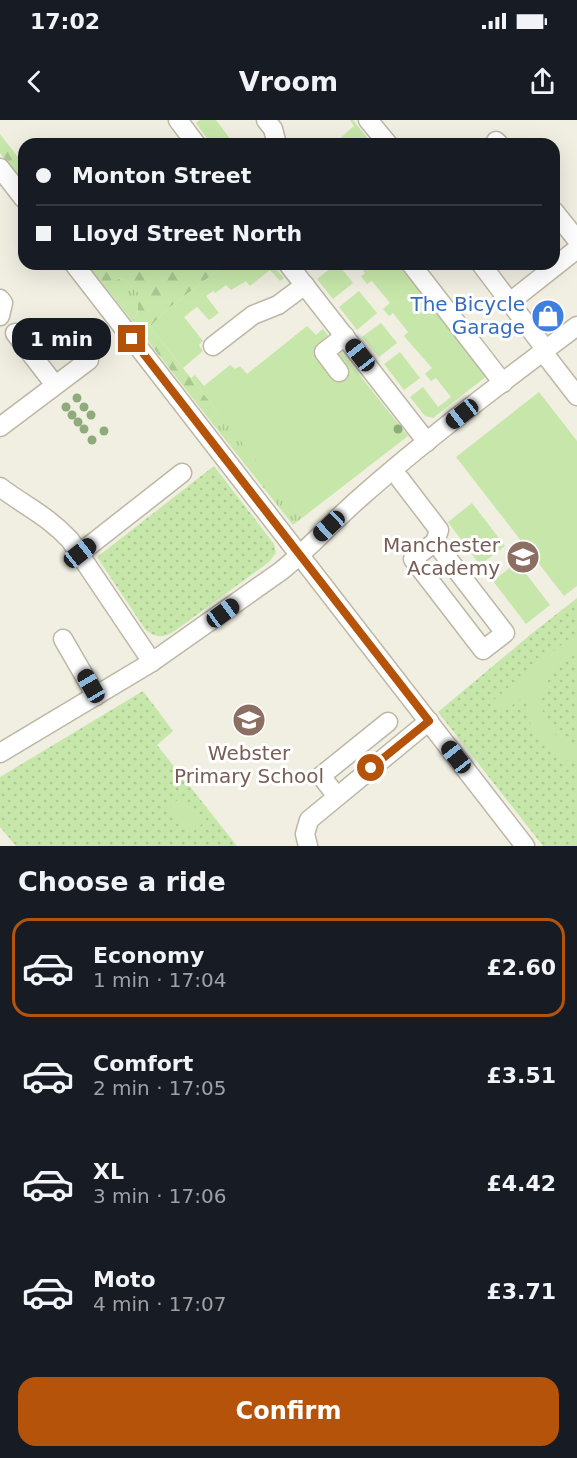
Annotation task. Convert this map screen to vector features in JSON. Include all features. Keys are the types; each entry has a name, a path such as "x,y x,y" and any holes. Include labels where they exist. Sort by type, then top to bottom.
{"street":[{"path":"178,120 192,138"},
{"path":"368,120 383,138"},
{"path":"0,168 18,191"},
{"path":"560,219 577,240"},
{"path":"560,260 577,249"},
{"path":"79,270 525,846"},
{"path":"293,270 427,442"},
{"path":"416,270 503,383"},
{"path":"486,270 577,396"},
{"path":"510,302 546,270"},
{"path":"213,346 231,323 285,301 305,285"},
{"path":"0,299 3,303 0,316"},
{"path":"0,753 152,662 259,587 300,555 360,497 427,442 577,326"},
{"path":"15,333 55,385"},
{"path":"339,372 324,352 345,336"},
{"path":"0,427 89,360"},
{"path":"80,553 182,473"},
{"path":"400,479 439,530 435,542 412,559 483,650 505,633 435,542"},
{"path":"0,487 57,526 80,553 152,662"},
{"path":"63,639 96,696"},
{"path":"308,846 305,834 309,820 429,721"},
{"path":"332,790 321,776 388,722"}],"green space":[{"path":"200,120 216,120 230,138 207,138 196,123"},
{"path":"350,120 353,120 367,138 341,138 354,126"},
{"path":"0,134 18,157 18,176 0,153"},
{"path":"90,270 218,270 165,311 150,327 218,412 209,419 133,322 138,310 138,292 122,278 102,283"},
{"path":"218,270 270,270 250,286 246,281 231,290 226,285 206,296 219,313 209,320 197,307 184,317 203,341 199,345 203,351 183,368 150,327 165,311"},
{"path":"270,270 277,270 284,278 280,281"},
{"path":"328,270 343,270 353,283 333,299 317,279"},
{"path":"363,270 412,270 492,372 433,418 425,416 410,397 423,387 438,407 451,397 436,378 431,381 425,374 432,368 404,336 408,332 393,313 389,316 383,309 390,303 372,281 367,284 361,276 365,273"},
{"path":"122,278 138,292 138,310 133,322 102,283"},
{"path":"359,291 377,313 357,330 339,307"},
{"path":"381,323 397,343 379,357 362,337"},
{"path":"307,326 316,335 323,329 408,436 302,518 191,378 195,375 204,386 230,365 235,369 240,366 247,374"},
{"path":"400,352 420,378 404,390 384,364"},
{"path":"539,392 577,441 577,586 564,596 456,457"},
{"path":"219,411 302,518 293,525 209,419"},
{"path":"214,466 274,544 276,553 269,562 176,630 168,635 156,636 145,629 97,557"},
{"path":"472,503 505,546 480,565 448,522"},
{"path":"517,562 550,605 526,624 493,581"},
{"path":"577,598 577,846 543,846 438,712"},
{"path":"577,632 577,653 552,675 544,689 542,700 546,720 551,729 558,737 577,747 577,763 555,754 539,738 529,717 527,694 501,714 491,702"},
{"path":"143,691 173,731 157,745 237,846 16,846 0,827 0,777"},
{"path":"181,797 202,824 189,835 168,808"}],"place":[{"name":"The Bicycle Garage","path":"548,316"},
{"name":"Manchester Academy","path":"523,557"},
{"name":"Webster Primary School","path":"249,720"}],"route":[{"path":"132,339 429,721 371,768"}]}
